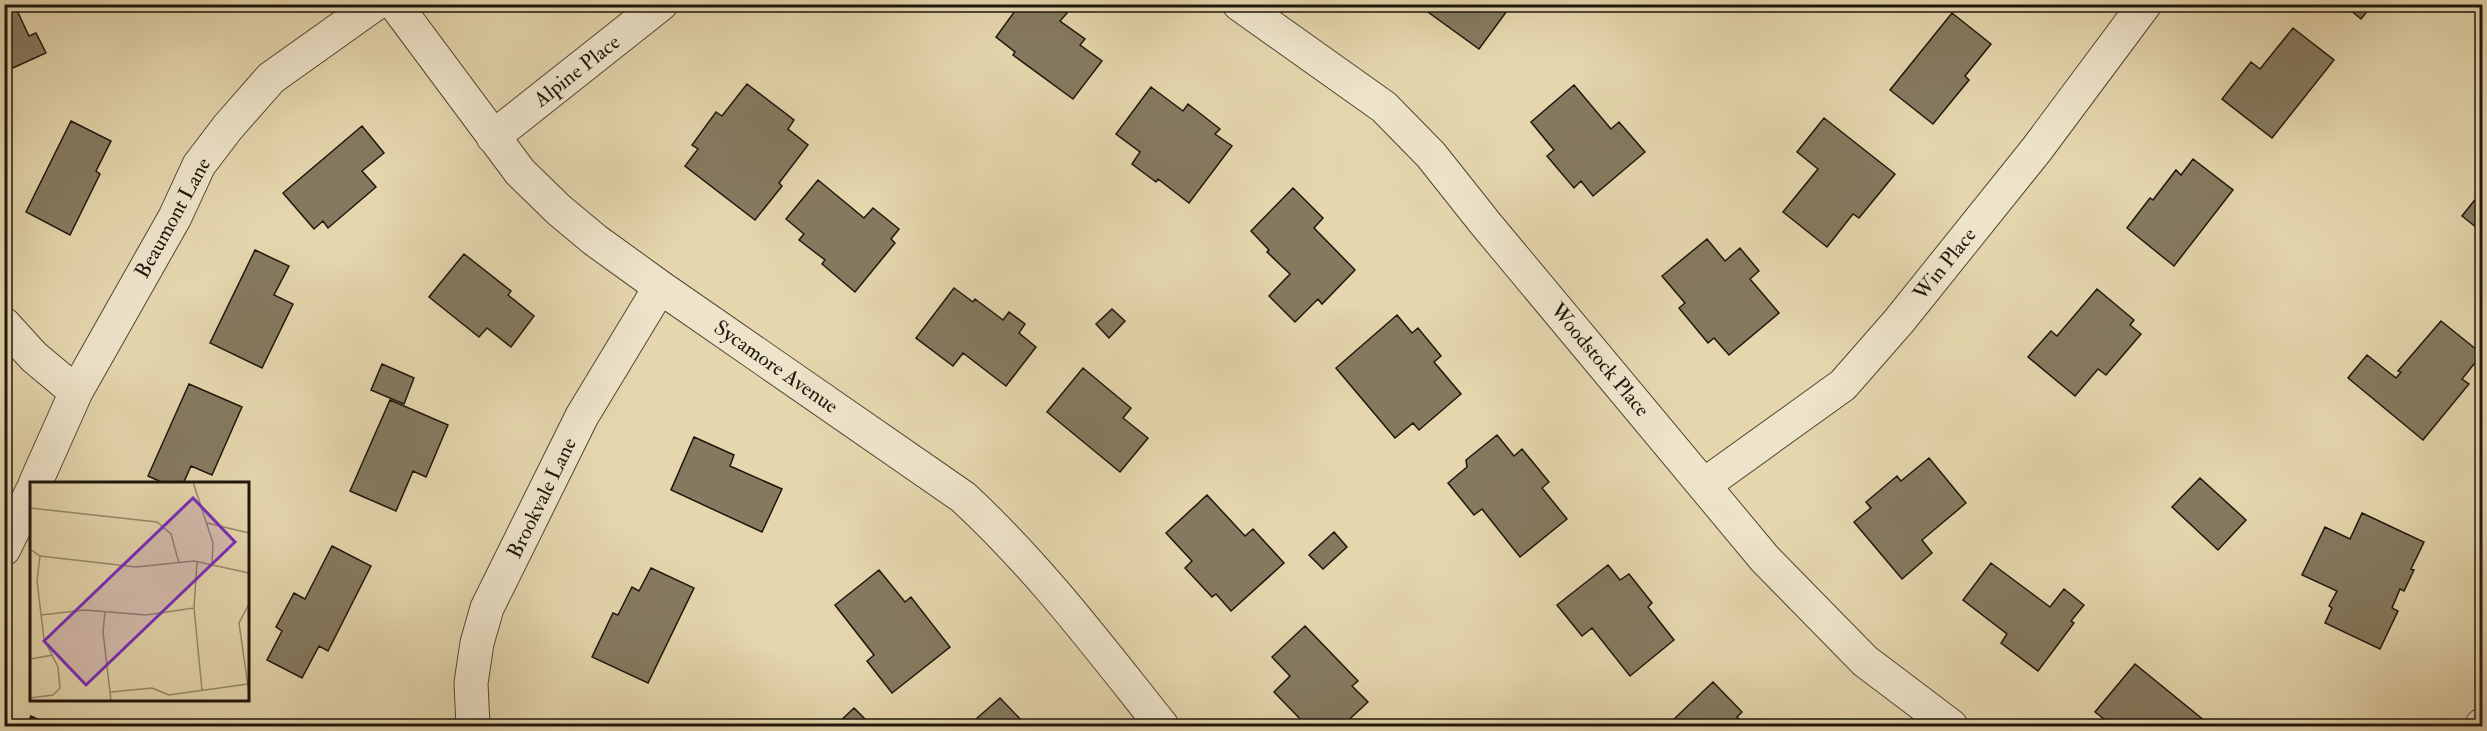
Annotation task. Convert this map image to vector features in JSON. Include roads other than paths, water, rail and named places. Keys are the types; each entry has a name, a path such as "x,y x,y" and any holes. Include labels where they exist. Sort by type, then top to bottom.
{"street":[{"name":"Beaumont Lane","path":"35,482 76,392 175,217 199,165 228,127 271,78 375,4"},
{"name":"Sycamore Avenue","path":"395,4 492,137 520,172 559,210 595,240 660,287 963,497 1003,534 1056,594 1162,726"},
{"name":"Alpine Place","path":"492,137 661,4"},
{"name":"Woodstock Place","path":"1239,4 1384,107 1431,155 1765,559 1865,661 1952,726"},
{"name":"Win Place","path":"1704,485 1843,385 1899,321 2023,168 2145,4"},
{"name":"Brookvale Lane","path":"473,726 471,683 477,643 487,608 582,416 660,287"},
{"path":"4,324 34,357 76,392"},
{"path":"4,549 30,495"}]}
